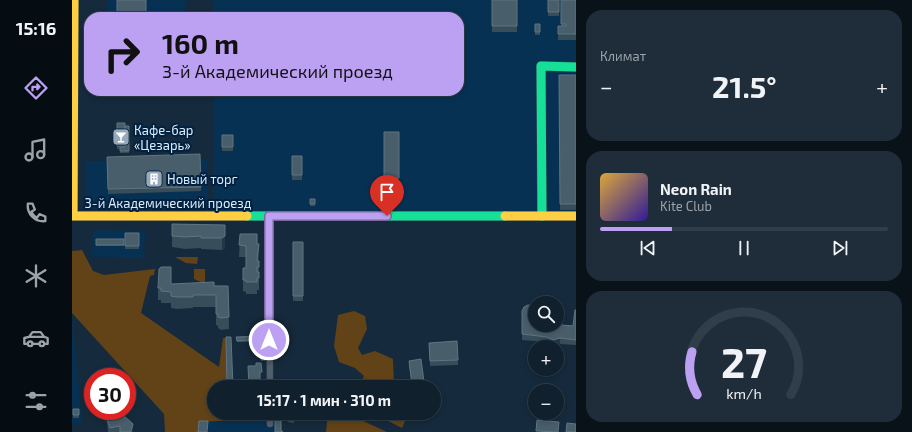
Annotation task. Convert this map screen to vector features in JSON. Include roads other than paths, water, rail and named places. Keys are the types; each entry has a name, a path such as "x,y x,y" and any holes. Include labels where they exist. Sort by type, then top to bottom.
{"street":[{"path":"72,216 74,0"},
{"path":"542,216 541,66 576,66"},
{"name":"3-й Академический проезд","path":"72,216 576,217"},
{"path":"269,216 270,380"}],"place":[{"name":"Кафе-бар «Цезарь»","path":"121,137"},
{"name":"Новый торг","path":"154,179"}]}
